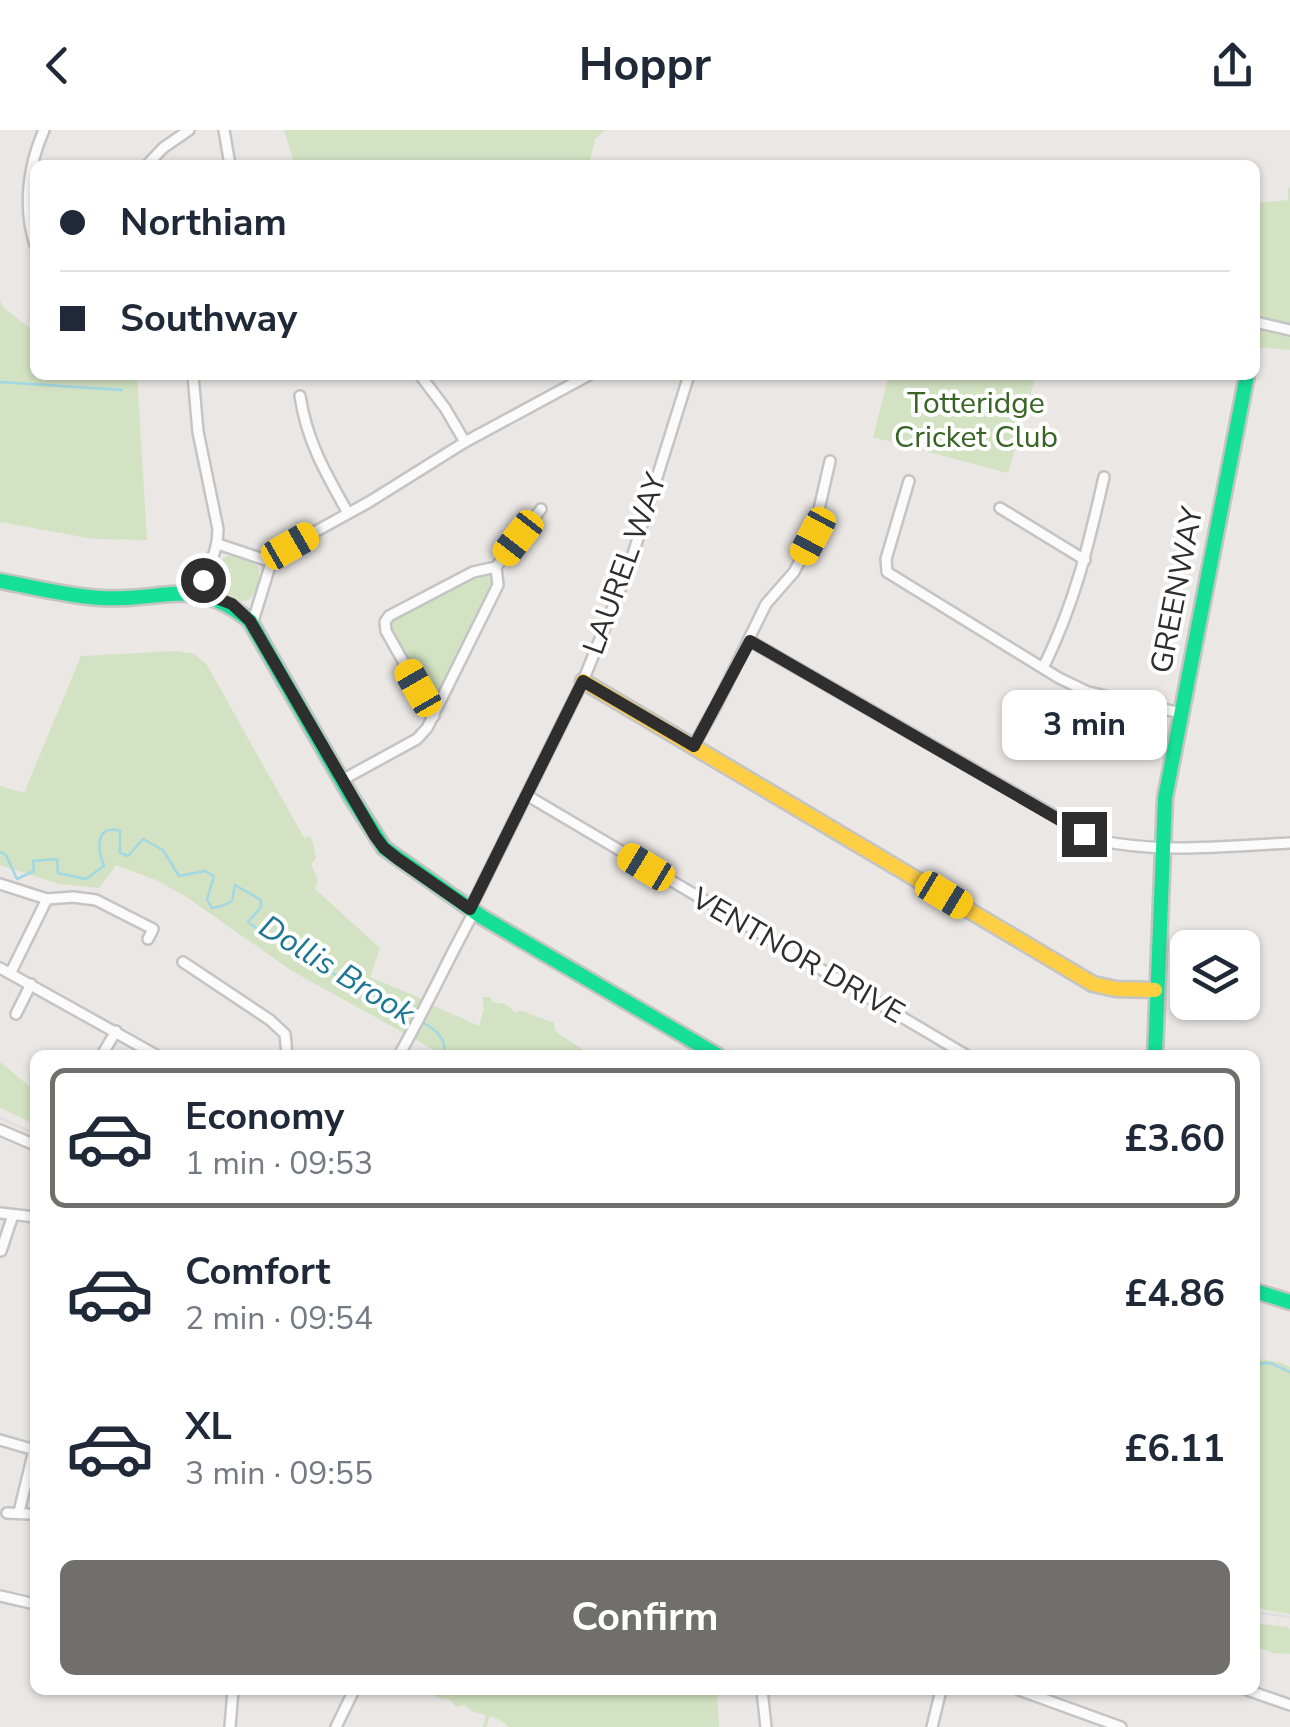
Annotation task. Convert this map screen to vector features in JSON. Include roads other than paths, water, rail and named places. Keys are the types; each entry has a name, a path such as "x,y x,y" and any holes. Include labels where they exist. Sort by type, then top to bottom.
{"street":[{"path":"36,160 44,130"},
{"path":"152,160 189,130"},
{"path":"224,130 229,160"},
{"path":"30,181 30,224"},
{"path":"1260,323 1290,330"},
{"path":"193,380 198,432 218,529 215,557 200,592"},
{"path":"423,380 465,442"},
{"path":"250,621 272,562 290,546 465,442 580,380"},
{"name":"LAUREL WAY","path":"402,1050 476,912 583,681 628,570 687,380"},
{"name":"GREENWAY","path":"1154,1050 1165,798 1246,380"},
{"path":"300,396 305,426 318,460 348,513"},
{"path":"694,746 766,604 794,572 813,536 830,461"},
{"path":"1042,668 1071,607 1104,477"},
{"path":"909,481 886,559 887,572 1088,692 1181,713"},
{"path":"1000,508 1085,560"},
{"path":"434,716 386,631 385,622 389,616 473,572 496,567 541,510"},
{"path":"218,544 272,562"},
{"path":"342,780 418,740 434,716 498,585 496,567"},
{"path":"0,581 116,599 200,592 232,604 250,621 384,848 476,912 709,1050"},
{"path":"750,641 1097,840 1131,848 1290,843"},
{"path":"583,681 1093,984 1156,990"},
{"name":"VENTNOR DRIVE","path":"528,796 958,1050"},
{"path":"0,884 47,899 96,900 153,928 148,938"},
{"path":"47,899 5,970 148,1050"},
{"path":"183,962 270,1020 285,1034 287,1050"},
{"path":"16,1014 31,984"},
{"path":"105,1050 116,1031"},
{"path":"0,1130 30,1143"},
{"path":"0,1213 30,1215"},
{"path":"1,1250 12,1215"},
{"path":"1260,1293 1290,1302"},
{"path":"0,1440 30,1449"},
{"path":"7,1513 23,1513 30,1476"},
{"path":"0,1596 30,1603"},
{"path":"1260,1694 1290,1705"},
{"path":"230,1727 232,1695"},
{"path":"336,1727 352,1695"},
{"path":"763,1695 766,1727"},
{"path":"932,1727 940,1695"},
{"path":"1034,1695 1122,1727"}],"waterway":[{"path":"0,382 122,390"},
{"name":"Dollis Brook","path":"0,852 6,855 17,879 34,871 33,861 57,859 58,873 86,879 104,866 100,840 106,831 120,831 120,853 128,856 143,839 163,850 179,876 205,871 214,876 207,899 212,908 232,901 235,885 261,900 261,907 248,922 272,940 415,1018"},
{"name":"Dollis Brook","path":"422,1022 439,1035 445,1050"},
{"name":"Dollis Brook","path":"1260,1364 1270,1363 1290,1372"}],"railway":[{"path":"0,1118 30,1132"},
{"path":"1260,1613 1290,1617"}],"park label":[{"name":"Totteridge Cricket Club","path":"976,420"}]}
